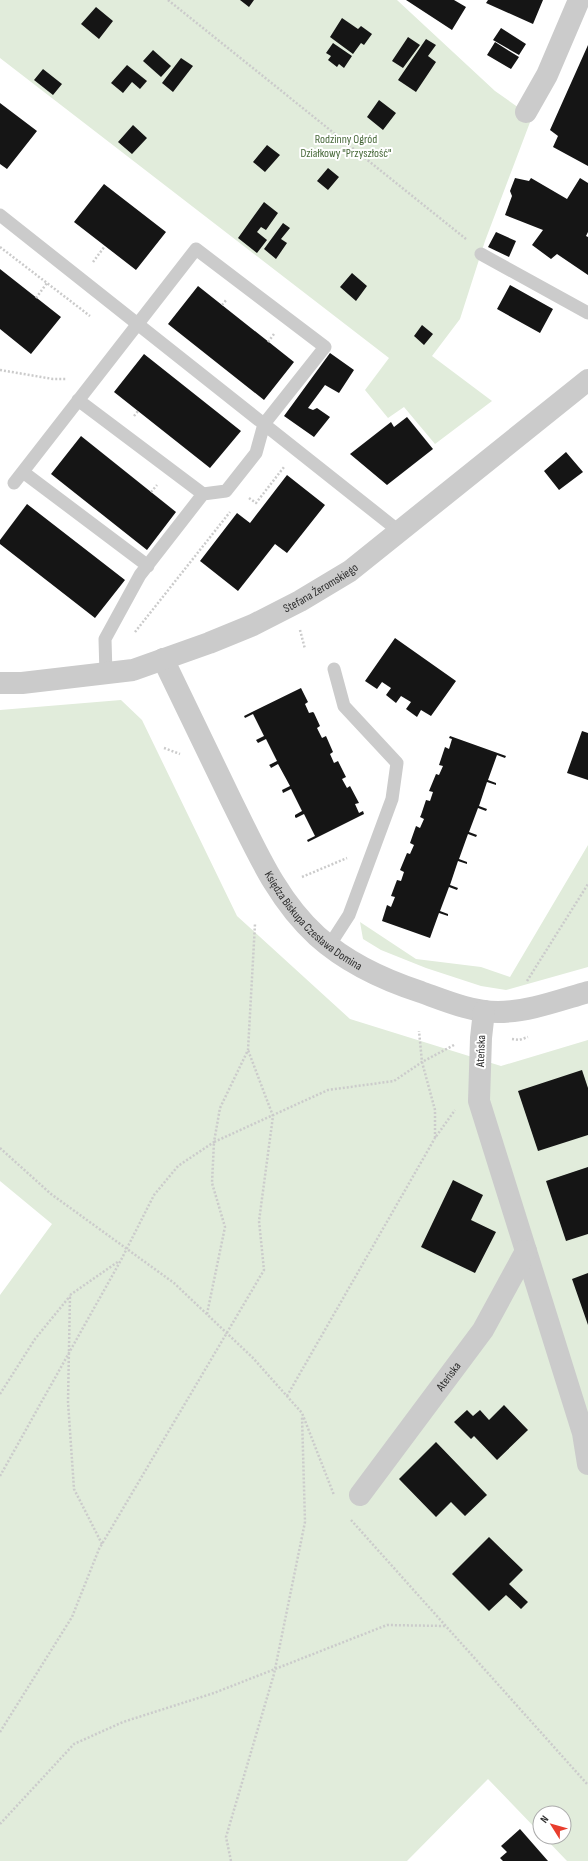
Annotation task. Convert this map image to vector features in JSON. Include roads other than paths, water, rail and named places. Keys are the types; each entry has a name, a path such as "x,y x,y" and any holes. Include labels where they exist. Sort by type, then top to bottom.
{"street":[{"path":"526,112 547,75 579,0"},
{"name":"Stefana Żeromskiego","path":"0,683 22,683 106,664 133,670 209,643 252,625 300,601 350,571 588,380"},
{"name":"Księdza Biskupa Czesława Domina","path":"163,659 271,879 301,920 329,946 352,962 394,982 455,1004 484,1010 498,1012 513,1011 588,992"},
{"name":"Ateńska","path":"484,1010 481,1038 479,1101 583,1433 588,1464"},
{"name":"Ateńska","path":"360,1495 484,1330 526,1251"}],"lane":[{"path":"0,215 400,532"},
{"path":"14,483 78,400 96,378 137,324 196,249 325,347 264,424 256,453 226,491 203,494 78,400"},
{"path":"481,254 588,313"},
{"path":"23,472 148,566"},
{"path":"106,664 106,640 140,575 203,494"},
{"path":"329,946 349,915 392,799 397,763 344,706 334,669"}],"park label":[{"name":"Rodzinny Ogród Działkowy \"Przyszłość\"","path":"346,146"}]}
